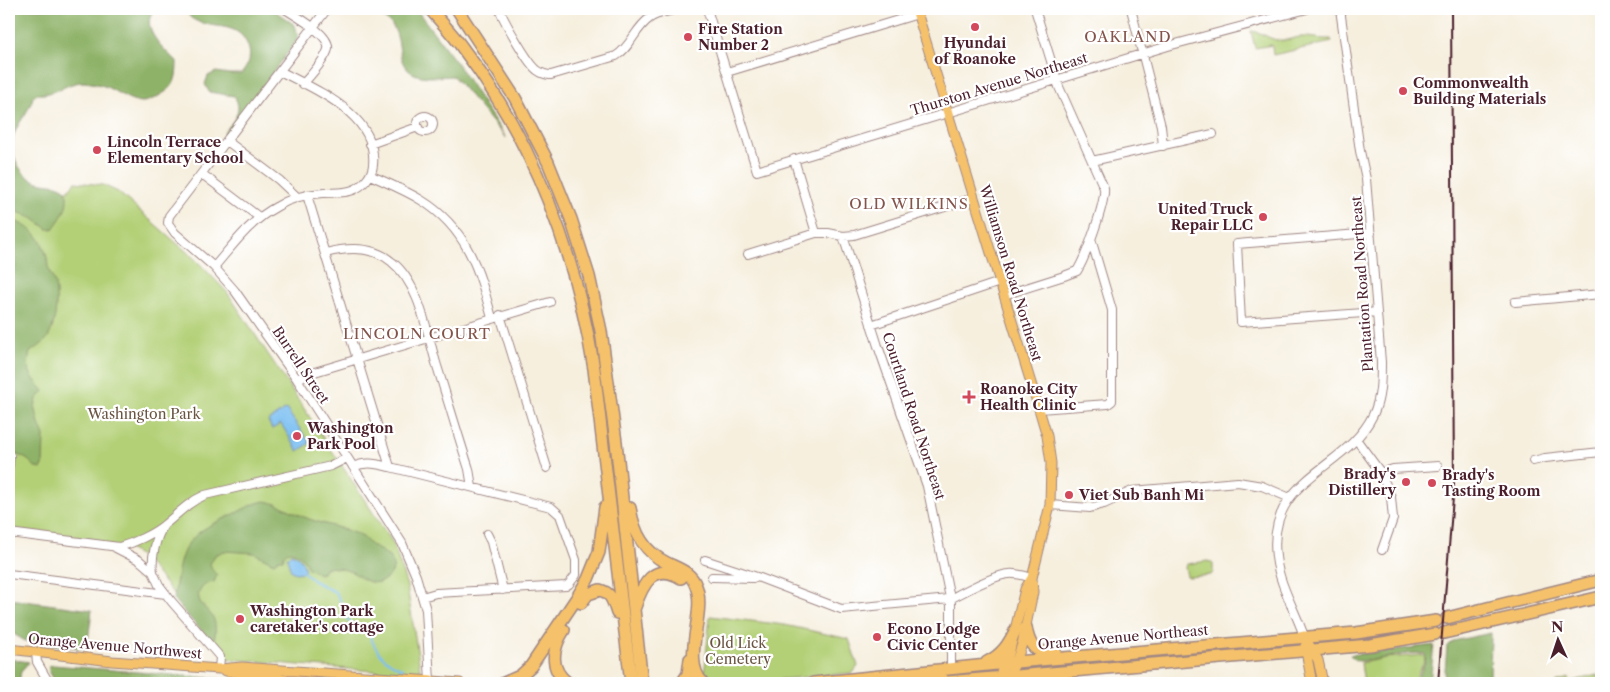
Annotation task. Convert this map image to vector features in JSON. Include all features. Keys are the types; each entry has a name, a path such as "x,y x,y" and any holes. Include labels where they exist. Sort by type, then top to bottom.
{"highway":[{"path":"430,9 464,49 492,91 517,134 536,172 560,230 575,278 588,333 598,399 630,679"},
{"path":"456,9 498,70 526,118 552,170 589,276 601,331 618,456 642,679"},
{"path":"618,456 633,525 637,535 652,554 689,575 696,586 698,599 694,663 696,674 703,683"},
{"path":"504,683 520,676 531,666 582,590 598,552 608,486"},
{"path":"634,611 644,584 651,576 668,572 689,585 693,603 689,669 682,683"},
{"name":"Orange Avenue Northeast","path":"935,683 1006,673 1099,655 1356,633 1442,619 1601,580"},
{"path":"568,683 558,672 555,665 554,652 559,637 588,594 600,590 609,594 624,629"},
{"name":"Orange Avenue Northeast","path":"813,683 978,665 1006,673 1048,672 1370,645 1439,634 1601,597"},
{"path":"978,665 1000,654 1021,628 1029,642 1041,652 1078,650 1099,655"},
{"path":"1023,683 1048,672"},
{"path":"890,683 1006,673"}],"main road":[{"name":"Williamson Road Northeast","path":"917,11 1038,409 1051,463 1050,505 1032,578 1033,592 1006,673"},
{"path":"1304,636 1309,649 1312,683"},
{"name":"Orange Avenue Northwest","path":"9,649 85,659 219,669 319,683"},
{"path":"1309,649 1318,660 1322,683"},
{"name":"Orange Avenue Northwest","path":"219,669 242,667 460,683"}],"street":[{"path":"285,9 327,40 328,49 325,55 303,84"},
{"path":"258,217 202,174 327,9"},
{"path":"499,9 533,67 543,73 552,75 616,56 625,50 650,18 676,9"},
{"path":"708,9 727,72 917,11"},
{"path":"1004,295 1072,274 1079,267 1105,193 1066,104 1035,9"},
{"path":"1131,9 1161,126 1163,146"},
{"name":"Thurston Avenue Northeast","path":"727,72 757,171 1142,54 1307,9"},
{"name":"Plantation Road Northeast","path":"1304,636 1281,577 1276,556 1278,523 1290,498 1303,481 1356,439 1373,414 1380,392 1381,362 1366,179 1360,151 1340,9"},
{"path":"214,267 258,217 276,206 307,194 349,191 362,184 370,175 373,163 370,144 351,113 338,103 280,71"},
{"path":"370,144 418,127"},
{"path":"1092,161 1213,134"},
{"path":"227,141 279,180 297,197"},
{"path":"794,159 816,233"},
{"name":"Burrell Street","path":"202,174 168,220 169,226 174,233 214,267 235,291 297,379 402,543 416,576 422,597 426,619 430,682"},
{"path":"370,175 419,199 442,215 470,250 496,317 547,468"},
{"path":"307,194 390,467"},
{"path":"748,254 816,233 843,236 870,230 974,198"},
{"path":"1371,232 1237,244 1241,322 1377,312"},
{"name":"Courtland Road Northeast","path":"843,236 871,325 927,486 950,599 951,668"},
{"path":"1038,409 1108,404 1112,400 1112,310 1090,238"},
{"path":"326,253 347,249 366,250 383,256 392,262 406,277 412,289 428,337 469,469 472,487"},
{"path":"871,325 1000,282"},
{"path":"1516,302 1601,294"},
{"path":"297,379 428,337 550,302"},
{"path":"1356,439 1381,473 1391,497 1393,519 1382,550"},
{"path":"1533,461 1601,452"},
{"path":"9,466 10,456"},
{"path":"9,533 113,547 124,546 164,525 186,504 205,495 331,466 347,458"},
{"path":"353,466 370,462 551,507 560,516 577,566 576,575 569,584 503,590 436,593 422,597"},
{"path":"1381,473 1393,469 1438,466"},
{"path":"1050,505 1090,508 1104,504 1132,491 1238,482 1262,486 1290,498"},
{"path":"164,525 158,536 153,560 154,572 159,585 220,657 219,669"},
{"path":"487,534 491,542 503,590"},
{"path":"113,547 139,560 154,572"},
{"path":"705,560 760,578 844,610 950,599 964,591 1003,575 1015,574 1032,578"},
{"path":"9,574 166,594"},
{"path":"712,577 760,578"},
{"path":"36,653 37,662 49,683"}],"green space":[{"path":"9,9 154,9 150,16 149,24 151,31 160,45 177,62 176,75 172,86 160,95 143,102 129,98 104,86 85,82 79,82 50,93 37,94 33,97 15,132 13,153 18,166 27,176 37,182 58,185 66,190 66,206 53,229 48,229 34,219 9,208"},
{"path":"184,9 272,9 295,25 298,36 295,43 226,136 223,133 238,111 237,101 234,96 209,92 205,84 208,76 216,72 241,74 250,56 249,49 245,39 239,33 232,29 199,22 191,18"},
{"path":"370,9 416,9 456,62 506,138 453,76 419,76 407,69 402,62 398,38 392,25"},
{"path":"1251,31 1280,40 1304,37 1331,39 1332,42 1273,55 1272,45 1255,48"},
{"name":"Washington Park","path":"75,182 103,185 118,192 195,259 227,292 393,543 407,586 421,675 228,659 143,557 128,549 9,532 9,206 44,221"},
{"path":"9,219 34,232 42,243 56,290 56,307 51,332 40,346 30,352 28,364 36,382 44,391 37,399 35,406 44,436 43,465 41,469 35,467 24,457 9,452"},
{"path":"265,501 309,519 363,537 371,545 389,556 393,563 392,572 382,581 376,583 365,580 352,572 335,568 326,567 323,573 319,574 308,568 302,557 289,551 286,552 283,559 279,559 274,563 254,553 224,551 215,555 210,564 217,575 214,582 204,586 199,594 200,602 214,620 215,632 212,643 174,600 182,557 186,547 202,531 251,505"},
{"path":"1208,561 1213,564 1211,575 1187,576 1185,567 1187,564"},
{"path":"9,599 92,610 87,649 25,641 9,631"},
{"name":"Old Lick Cemetery","path":"710,616 785,625 849,639 858,666 853,673 737,683 715,682 704,677"},
{"path":"1491,633 1490,683 1444,683 1447,647 1453,641"},
{"path":"1434,645 1430,683 1416,683 1425,661 1425,654 1418,653 1367,661 1355,660 1350,655"},
{"path":"1422,655 1425,657 1414,683 1364,683 1361,663 1385,658"},
{"path":"9,659 29,662 21,671 19,683 9,683"},
{"path":"49,666 210,678 246,683 56,683 49,671"},
{"path":"1601,674 1601,681 1556,683 1569,678 1569,682"}],"water":[{"name":"Washington Park Pool","path":"286,409 310,443 298,451 281,424 272,429 268,421"},
{"path":"291,553 301,560 304,572 296,573 291,571 287,558"}],"waterway":[{"path":"302,571 314,581 335,592 347,619 352,624 368,631 377,650 385,659 403,669"}],"railway":[{"path":"1438,683 1454,485 1451,9"}],"place":[{"name":"Hyundai of Roanoke","path":"975,27"},
{"name":"Fire Station Number 2","path":"688,37"},
{"name":"Commonwealth Building Materials","path":"1403,91"},
{"name":"Lincoln Terrace Elementary School","path":"97,150"},
{"name":"United Truck Repair LLC","path":"1263,217"},
{"name":"Roanoke City Health Clinic","path":"969,397"},
{"name":"Washington Park Pool","path":"297,436"},
{"name":"Brady's Distillery","path":"1406,482"},
{"name":"Brady's Tasting Room","path":"1432,483"},
{"name":"Viet Sub Banh Mi","path":"1069,495"},
{"name":"Washington Park caretaker's cottage","path":"240,619"},
{"name":"Econo Lodge Civic Center","path":"877,637"}],"district":[{"name":"OAKLAND","path":"1128,37"},
{"name":"OLD WILKINS","path":"909,204"},
{"name":"LINCOLN COURT","path":"417,334"}]}
